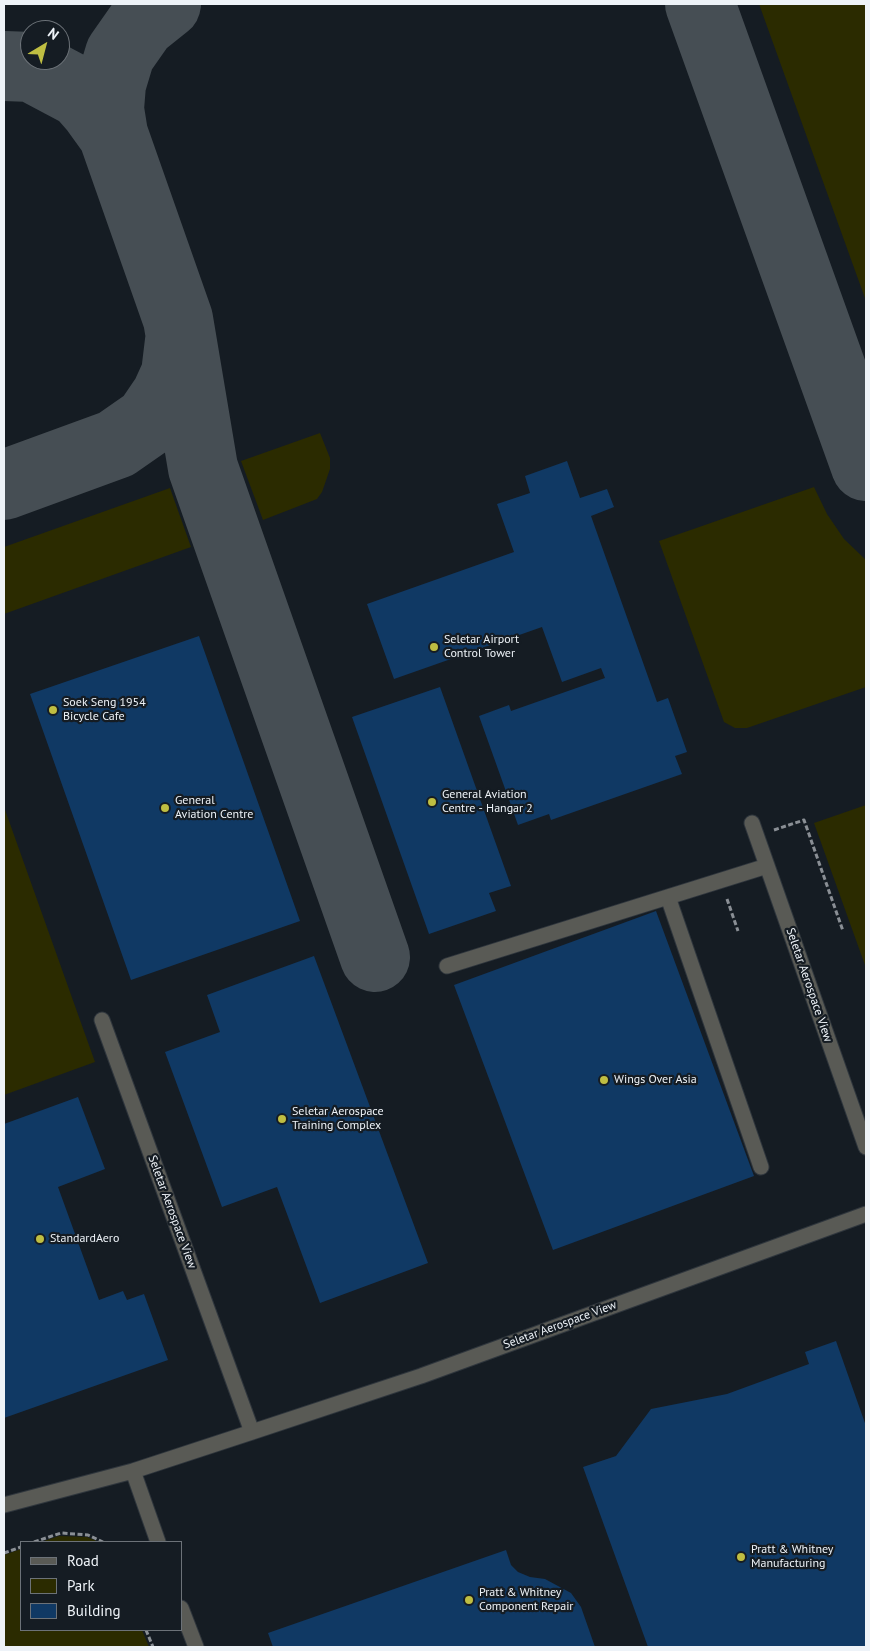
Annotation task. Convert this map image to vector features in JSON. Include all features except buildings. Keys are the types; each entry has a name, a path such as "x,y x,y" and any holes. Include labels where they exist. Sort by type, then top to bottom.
{"street":[{"name":"Seletar Aerospace View","path":"755,830 866,1147"},
{"path":"447,966 768,866"},
{"path":"668,897 761,1167"},
{"name":"Seletar Aerospace View","path":"102,1020 252,1432"},
{"name":"Seletar Aerospace View","path":"4,1505 133,1471 421,1376 866,1214"},
{"path":"133,1471 158,1541"},
{"path":"182,1611 196,1647"}],"path":[{"path":"755,830 804,820 843,930"},
{"path":"720,880 738,931"},
{"path":"37,1541 61,1533 88,1535 101,1541"},
{"path":"4,1552 20,1546"},
{"path":"146,1631 153,1647"}],"green space":[{"path":"759,4 866,4 866,301"},
{"path":"320,433 330,458 330,469 322,492 317,499 263,520 241,461"},
{"path":"814,487 827,514 844,539 866,560 866,687 747,728 735,728 724,722 659,541"},
{"path":"170,488 191,547 4,614 4,547"},
{"path":"866,805 866,968 814,823"},
{"path":"4,807 95,1062 4,1095"},
{"path":"59,1536 87,1537 97,1541 44,1541"},
{"path":"20,1549 20,1631 142,1631 149,1647 4,1647 4,1555"}],"taxiway":[{"path":"166,4 141,24 120,54 111,84 109,109 113,134 178,319 203,468 375,957"},
{"path":"700,4 866,466"},
{"path":"4,66 32,67 81,93 113,134"},
{"path":"4,485 116,444 149,421 166,396 176,374 180,341"}],"place":[{"name":"Seletar Airport Control Tower","path":"434,647"},
{"name":"Soek Seng 1954 Bicycle Cafe","path":"53,710"},
{"name":"General Aviation Centre - Hangar 2","path":"432,802"},
{"name":"General Aviation Centre","path":"165,808"},
{"name":"Wings Over Asia","path":"604,1080"},
{"name":"Seletar Aerospace Training Complex","path":"282,1119"},
{"name":"StandardAero","path":"40,1239"},
{"name":"Pratt & Whitney Manufacturing","path":"741,1557"},
{"name":"Pratt & Whitney Component Repair","path":"469,1600"}]}
